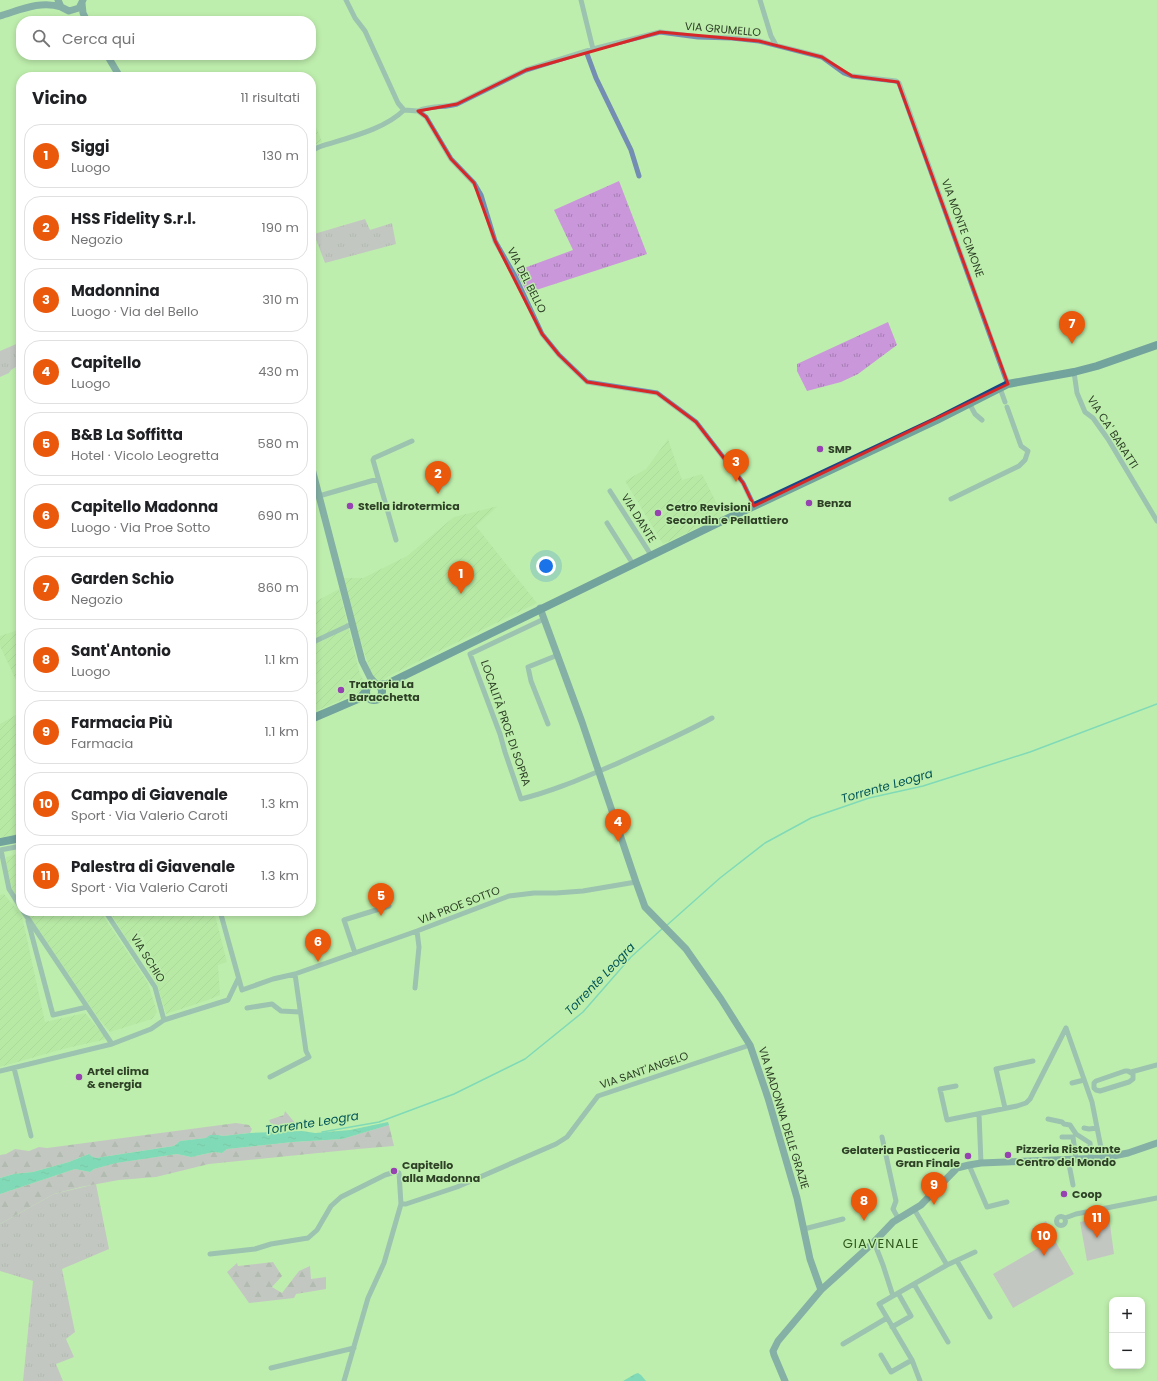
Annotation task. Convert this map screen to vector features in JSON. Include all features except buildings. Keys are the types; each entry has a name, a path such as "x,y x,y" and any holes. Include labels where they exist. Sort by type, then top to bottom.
{"main road":[{"path":"316,716 651,555 937,420 1008,384 1074,372 1097,366 1157,345"},
{"path":"0,847 16,840"}],"street":[{"path":"0,16 47,0"},
{"path":"58,0 62,7"},
{"path":"346,0 376,53 398,103 404,110 418,111"},
{"path":"581,0 593,49"},
{"path":"760,0 771,36 776,45"},
{"path":"73,11 83,2"},
{"path":"83,2 84,16"},
{"path":"38,4 49,3 62,7 65,10 73,11 80,16"},
{"name":"VIA GRUMELLO","path":"418,111 425,108 457,104 526,70 593,49 660,32 698,37 738,39 776,45 822,57 844,73 852,76 896,80"},
{"path":"586,52 596,78 631,150 639,176"},
{"path":"110,60 117,72"},
{"name":"VIA MONTE CIMONE","path":"896,80 899,83 1008,384"},
{"path":"316,148 372,129 398,116 404,110"},
{"name":"VIA DEL BELLO","path":"418,111 426,117 451,159 474,182 481,195 495,241 515,276 542,334 558,355 587,382 657,393 696,422 743,483 754,506"},
{"name":"VIA CA' BARATTI","path":"1074,372 1076,393 1086,412 1108,439 1157,521"},
{"path":"951,499 1019,466 1025,460 1028,451 1021,446 1000,388"},
{"path":"969,404 974,414 982,420"},
{"path":"396,540 373,460 374,458 412,441"},
{"path":"318,496 378,479"},
{"path":"316,487 362,661 373,688"},
{"name":"VIA DANTE","path":"610,491 651,555"},
{"path":"607,523 633,564"},
{"path":"540,608 636,882"},
{"name":"LOCALITÀ PROE DI SOPRA","path":"544,619 470,654 500,734 521,799 542,794 598,771 677,737 712,718"},
{"path":"316,640 352,624"},
{"path":"548,724 531,682 528,668 558,656"},
{"path":"16,846 0,847 9,889 16,900"},
{"name":"VIA MADONNA DELLE GRAZIE","path":"636,882 646,907 686,949 721,999 750,1045 768,1098 797,1198 810,1259 821,1290"},
{"name":"VIA PROE SOTTO","path":"238,979 242,990 273,979 295,974 417,931 509,896 534,893 583,891 636,882"},
{"path":"355,952 344,920 389,906"},
{"path":"27,916 52,1015 87,1007"},
{"path":"27,916 112,1044"},
{"name":"VIA SCHIO","path":"108,916 154,987 164,1020"},
{"path":"0,1071 112,1044 151,1028 164,1020 228,1000 238,979 221,916"},
{"path":"415,988 419,947 417,931"},
{"path":"270,1077 309,1057 306,1051 295,974"},
{"path":"247,1008 272,1004 281,1011 300,1012"},
{"path":"956,1086 940,1089 947,1120 1026,1103 1030,1099 1066,1028 1092,1102 1103,1158"},
{"name":"VIA SANT'ANGELO","path":"401,1204 406,1204 457,1187 556,1144 567,1136 598,1096 750,1045"},
{"path":"1005,1108 996,1069 1033,1061"},
{"path":"1094,1088 1094,1083 1096,1081 1125,1071 1131,1072 1157,1065"},
{"path":"14,1068 31,1136"},
{"path":"1072,1083 1084,1081 1096,1090 1100,1091 1129,1082 1133,1079 1131,1072"},
{"path":"979,1114 981,1163"},
{"path":"1048,1119 1070,1125 1076,1134 1090,1143 1091,1158"},
{"path":"1084,1128 1097,1128"},
{"path":"882,1137 896,1201 893,1210 898,1218"},
{"path":"1062,1137 1073,1137 1076,1159"},
{"path":"785,1381 774,1355 775,1347 778,1341 821,1290 898,1218 921,1205 957,1168 981,1163 1103,1158 1128,1153 1157,1143"},
{"path":"1068,1159 1073,1185"},
{"path":"969,1165 987,1207 1007,1202"},
{"path":"210,1254 255,1249 271,1244 308,1238 317,1230 331,1206 340,1197 385,1175 395,1172 399,1173 401,1204 384,1263 368,1298 344,1381"},
{"path":"1065,1218 1076,1214 1157,1198"},
{"path":"914,1209 947,1265"},
{"path":"804,1229 843,1219"},
{"path":"874,1242 896,1294 910,1316 892,1327"},
{"path":"920,1381 912,1360 879,1304 947,1265 975,1252"},
{"path":"957,1261 990,1317"},
{"path":"914,1284 948,1342"},
{"path":"843,1344 887,1318"},
{"path":"271,1368 354,1348"},
{"path":"881,1356 891,1372 912,1360"}],"highlighted area":[{"path":"660,32 759,41 822,57 852,76 898,82 1008,384 754,506 743,483 696,422 657,393 587,382 559,355 542,334 495,241 474,183 451,159 426,117 418,111 457,104 526,70"}],"shaded area":[{"path":"316,127 322,142 316,144"},
{"path":"668,439 682,480 702,474 723,516 663,544 625,481 646,469"},
{"path":"498,506 476,526 537,603 393,674 375,685 356,627 343,578 363,578 407,556 454,517"},
{"path":"339,589 360,674 369,688 316,711 316,601"},
{"path":"16,631 16,680 0,646 0,636"},
{"path":"16,715 16,835 0,837 0,724"},
{"path":"16,854 16,896 7,875 6,857"},
{"path":"4,894 16,909 16,916 22,916 45,1022 85,1013 107,1039 63,1049 0,1067 0,895"},
{"path":"29,916 103,916 148,983 157,1012 152,1019 110,1032 98,1018"},
{"path":"112,916 215,916 227,962 218,965 220,995 166,1014 157,984 146,966 150,963 143,936 130,944"}],"green space":[{"path":"619,181 647,254 527,293 516,271 573,250 554,210"},
{"path":"365,219 370,230 392,223 396,244 325,263 316,239 316,233"},
{"path":"888,322 897,345 858,374 841,382 807,391 797,371 797,364"},
{"path":"16,344 16,367 9,373 0,377 0,351"},
{"path":"285,1111 296,1124 287,1126 271,1124 269,1120 284,1115"},
{"path":"236,1123 249,1125 252,1129 250,1133 223,1136 218,1135 180,1141 174,1146 96,1158 90,1156 89,1154 69,1162 33,1172 14,1174 0,1178 0,1155 6,1154 15,1149 29,1151 39,1147 47,1148"},
{"path":"389,1125 394,1146 209,1164 156,1177 119,1180 81,1187 54,1194 0,1224 0,1194 75,1169 90,1172 94,1169 115,1163 177,1154 191,1157 214,1152 222,1153 227,1149 293,1142 342,1139"},
{"path":"96,1184 109,1249 62,1269 75,1332 66,1339 74,1357 56,1364 63,1381 23,1381 33,1281 0,1271 0,1224 54,1194"},
{"path":"1109,1217 1114,1254 1087,1261 1080,1222"},
{"path":"1046,1221 1050,1228 1036,1235 1032,1229"},
{"path":"1054,1239 1074,1274 1013,1308 993,1274"},
{"path":"273,1262 282,1276 272,1287 282,1293 299,1271 310,1266 311,1279 326,1277 326,1289 296,1294 294,1298 249,1303 227,1272 237,1263 238,1266"}],"water":[{"path":"388,1122 389,1125 342,1139 293,1142 227,1149 222,1153 214,1152 191,1157 177,1154 116,1163 94,1169 90,1172 75,1169 0,1194 0,1178 14,1174 33,1172 69,1162 89,1154 96,1158 174,1146 180,1141 206,1138 210,1135 223,1136 250,1133 302,1131 315,1133 350,1130"},
{"path":"638,1373 646,1381 623,1381 635,1374"}],"waterway":[{"name":"Torrente Leogra","path":"666,926 720,878 765,843 811,818 869,798 923,786 1030,752 1157,704"},
{"name":"Torrente Leogra","path":"322,1132 379,1122 454,1094 525,1059 583,1012 631,957 663,928"}],"place":[{"name":"Garden Schio","path":"1072,344"},
{"name":"SMP","path":"820,449"},
{"name":"Madonnina","path":"736,482"},
{"name":"HSS Fidelity S.r.l.","path":"438,494"},
{"name":"Benza","path":"809,503"},
{"name":"Stella idrotermica","path":"350,506"},
{"name":"Cetro Revisioni Secondin e Pellattiero","path":"658,513"},
{"name":"Siggi","path":"461,594"},
{"name":"Trattoria La Baracchetta","path":"341,690"},
{"name":"Capitello","path":"618,842"},
{"name":"B&B La Soffitta","path":"381,916"},
{"name":"Capitello Madonna","path":"318,962"},
{"name":"Artel clima & energia","path":"79,1077"},
{"name":"Pizzeria Ristorante Centro del Mondo","path":"1008,1155"},
{"name":"Gelateria Pasticceria Gran Finale","path":"968,1156"},
{"name":"Capitello alla Madonna","path":"394,1171"},
{"name":"Coop","path":"1064,1194"},
{"name":"Farmacia Più","path":"934,1205"},
{"name":"Sant'Antonio","path":"864,1221"},
{"name":"Palestra di Giavenale","path":"1097,1238"},
{"name":"Campo di Giavenale","path":"1044,1256"}],"district":[{"name":"GIAVENALE","path":"881,1243"}]}
